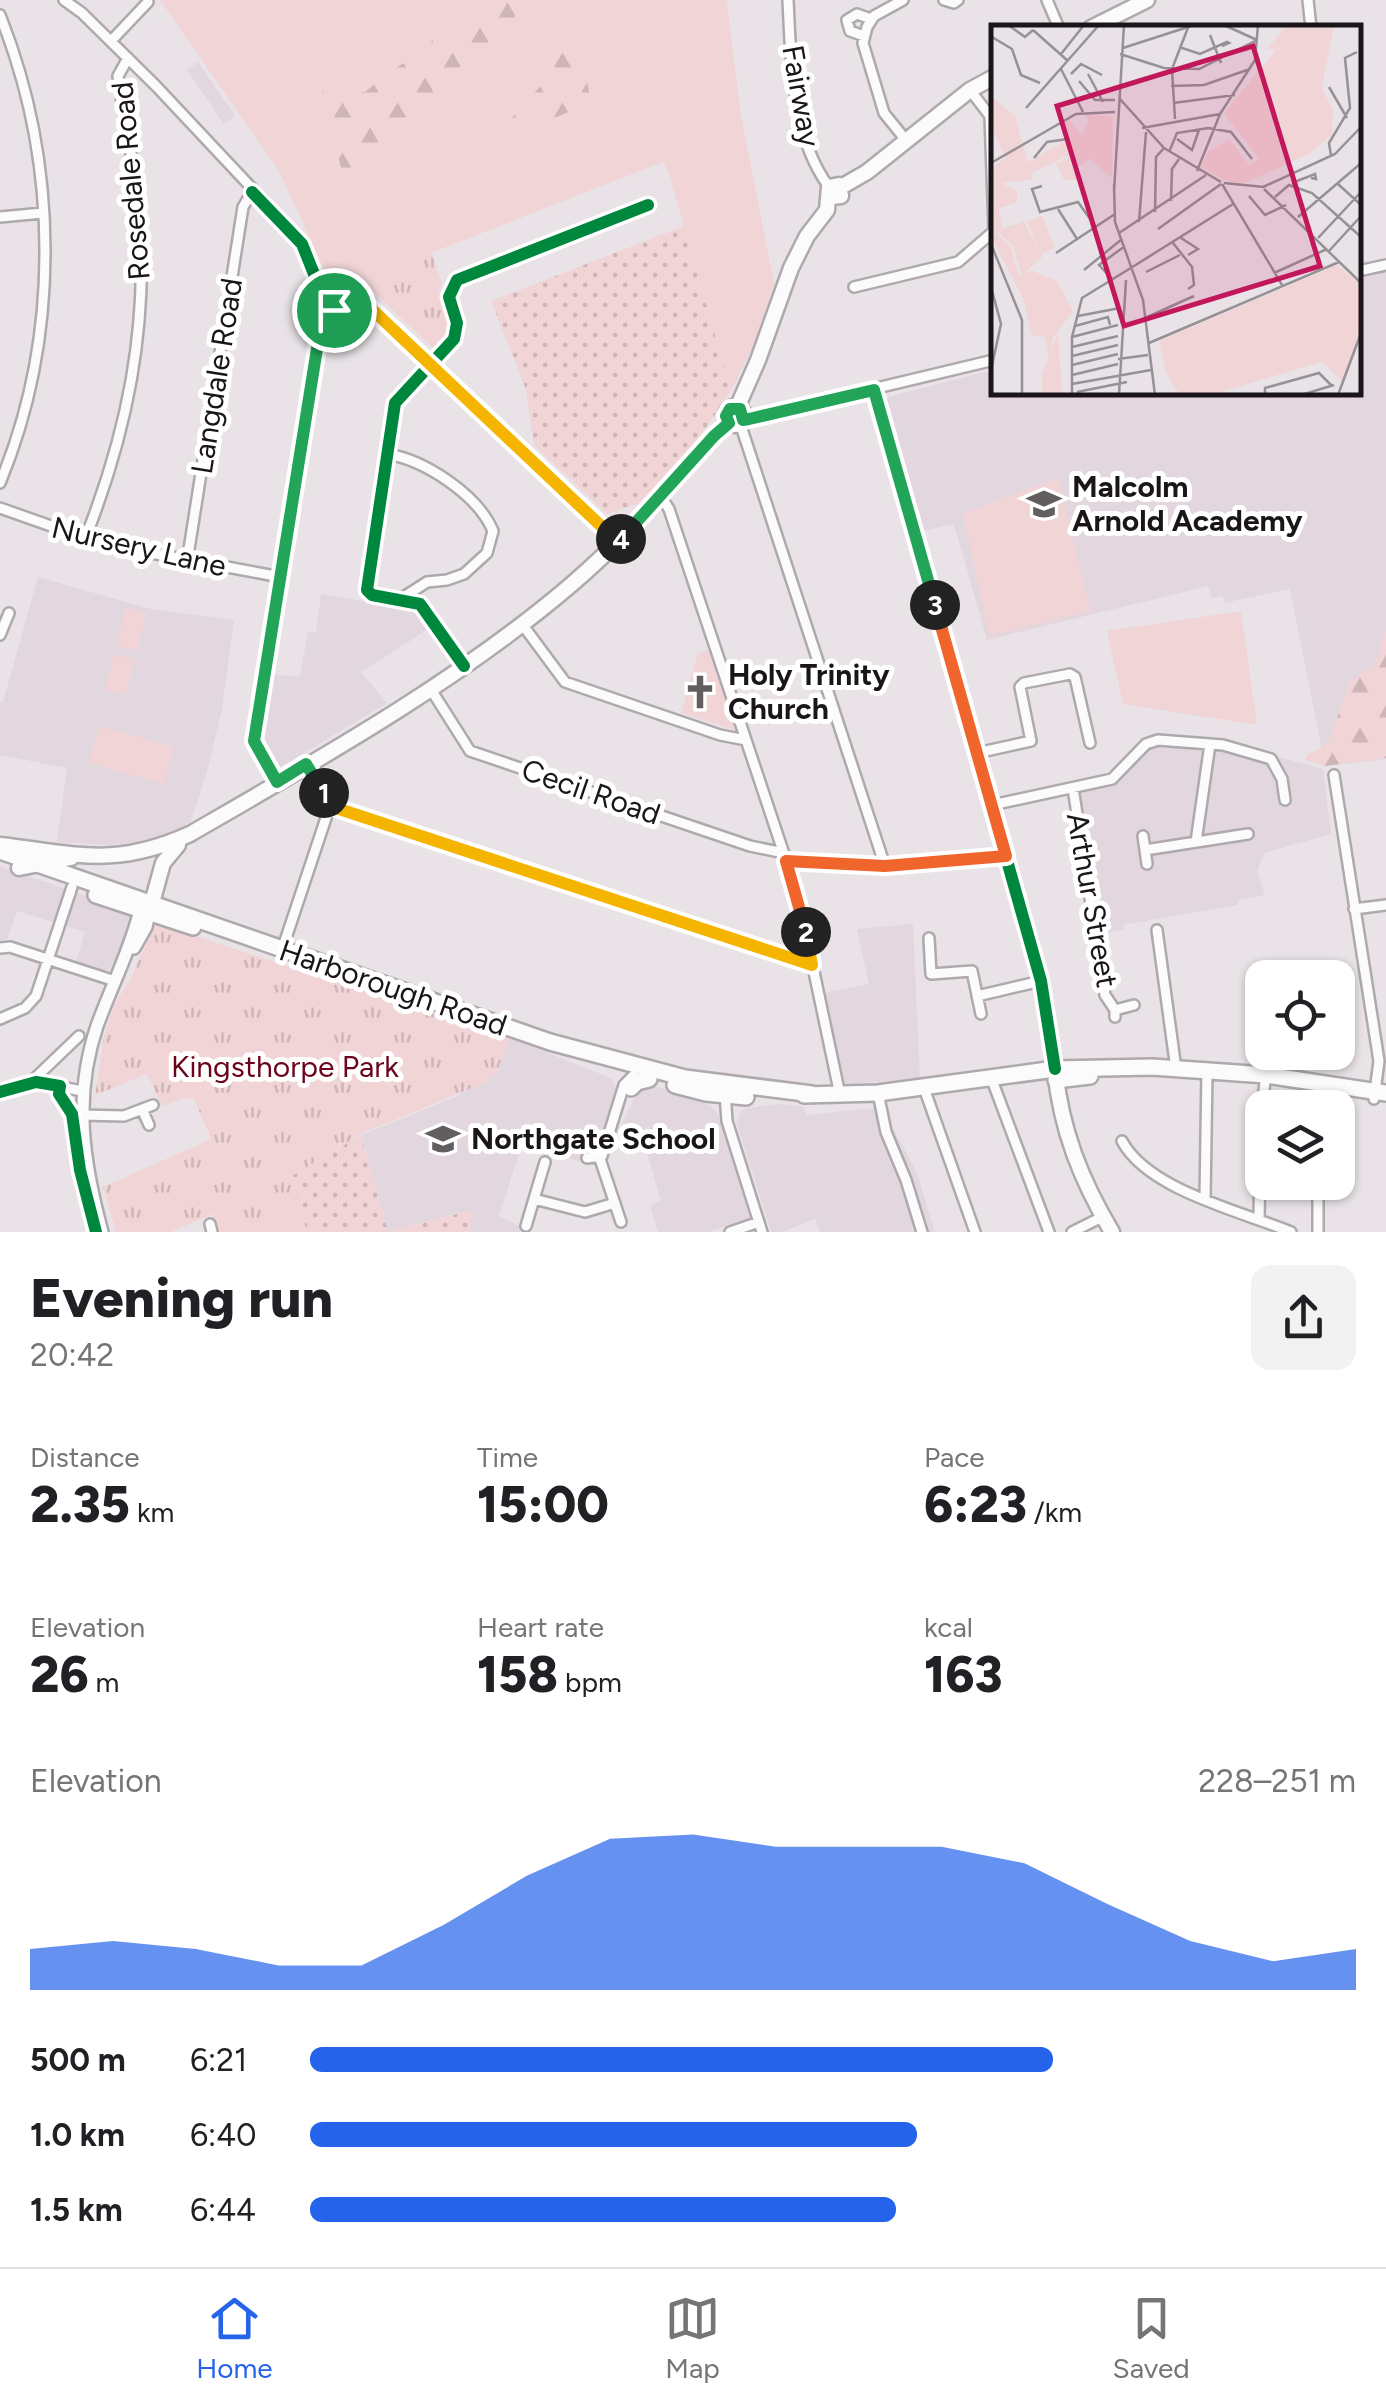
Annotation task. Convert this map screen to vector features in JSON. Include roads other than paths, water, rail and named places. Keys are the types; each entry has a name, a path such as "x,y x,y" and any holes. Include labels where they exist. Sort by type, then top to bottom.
{"highway":[{"name":"Harborough Road","path":"0,848 96,886 142,910"},
{"name":"Harborough Road","path":"0,862 198,928 236,935 615,1064 642,1078 769,1098 878,1093 1127,1070"},
{"path":"615,1064 642,1078"},
{"path":"1127,1070 1176,1068 1318,1090"},
{"path":"1127,1070 1150,1076 1266,1075 1381,1097"},
{"path":"1355,1094 1381,1097"}],"main road":[{"path":"1096,25 1148,0"},
{"path":"0,848 120,856 162,846 190,834 430,688 522,624 618,542 714,436 737,418 790,268 827,210 834,190 867,172 970,90 991,79"},
{"path":"142,910 166,857 190,834"},
{"path":"142,910 154,856 162,846"},
{"path":"19,868 82,856"},
{"path":"1056,1075 1061,1116 1082,1180 1112,1232"}],"street":[{"path":"64,0 128,58 294,233 306,249 324,299 334,310"},
{"name":"Fairway","path":"788,0 802,129 814,165 834,190"},
{"path":"902,0 874,16 864,36 864,46 884,113 905,139"},
{"path":"944,0 958,0"},
{"path":"1048,0 1058,25"},
{"path":"1308,0 1311,25"},
{"path":"111,41 148,2"},
{"path":"858,2 859,14"},
{"path":"864,36 852,33 847,26 849,18 859,14 874,16"},
{"path":"0,16 28,111 43,213 44,286 39,350 24,417 0,483"},
{"name":"Rosedale Road","path":"85,539 120,440 138,348 140,216 118,76 128,58"},
{"path":"970,90 990,116 991,144"},
{"name":"Langdale Road","path":"187,562 243,207 252,192"},
{"path":"420,604 372,595 367,590 395,403 456,336 457,323 449,297 456,280 648,205"},
{"path":"0,217 43,213"},
{"path":"854,286 958,262 991,233"},
{"path":"1361,270 1386,264"},
{"path":"277,782 254,741 320,330 347,297 358,297 432,363 618,542"},
{"path":"885,866 737,418 991,361"},
{"path":"874,390 1041,981 1056,1075"},
{"path":"387,454 419,463 443,478 484,516 493,531 488,554 464,574 419,586 399,600"},
{"path":"661,498 670,509 785,857 840,1095"},
{"name":"Nursery Lane","path":"0,508 85,539 187,562 281,577"},
{"path":"419,586 420,604 464,666"},
{"path":"0,635 10,613"},
{"path":"522,624 565,682 720,736 746,740"},
{"path":"978,752 1031,741 1020,687 1070,674 1075,677 1091,725 1090,743"},
{"name":"Cecil Road","path":"430,688 470,751 785,857 885,866 1006,856"},
{"path":"992,805 1118,775 1152,741 1210,744 1272,760 1282,779 1285,800"},
{"path":"1196,842 1210,744"},
{"path":"306,764 330,806 812,965"},
{"path":"1334,775 1380,1061 1381,1097"},
{"name":"Arthur Street","path":"1073,788 1104,995 1115,1014 1134,1005"},
{"path":"282,951 330,806"},
{"path":"1145,850 1248,834"},
{"path":"1142,836 1147,864"},
{"path":"0,1019 32,1002 72,886"},
{"path":"1354,909 1386,905"},
{"path":"113,980 125,959 142,910"},
{"path":"102,1232 86,1167 82,1092 91,1047 113,980 135,916 142,910"},
{"path":"1157,930 1176,1068"},
{"path":"930,938 931,974 972,971 981,1014"},
{"path":"0,948 10,947 113,980"},
{"path":"977,996 1041,981"},
{"path":"0,1092 32,1082 79,1036"},
{"path":"1205,1199 1207,1074"},
{"path":"621,1222 600,1158 642,1078"},
{"path":"992,1080 1049,1232"},
{"path":"32,1082 82,1092"},
{"path":"1259,1218 1261,1115 1266,1082"},
{"path":"924,1088 975,1232"},
{"path":"725,1090 727,1121 760,1227 730,1232"},
{"path":"878,1093 886,1132 922,1232"},
{"path":"81,1115 124,1116 153,1104"},
{"path":"142,1109 149,1125"},
{"path":"1122,1141 1129,1153 1171,1186 1259,1218 1269,1228 1291,1232"},
{"path":"588,1158 600,1158"},
{"path":"526,1226 545,1162"},
{"path":"534,1199 580,1212 615,1203"},
{"path":"1318,1200 1318,1232"},
{"path":"1072,1232 1102,1216"}],"place":[{"name":"Malcolm Arnold Academy","path":"1044,504"},
{"name":"Holy Trinity Church","path":"700,692"},
{"name":"Northgate School","path":"443,1139"}],"park label":[{"name":"Kingsthorpe Park","path":"285,1067"}]}
